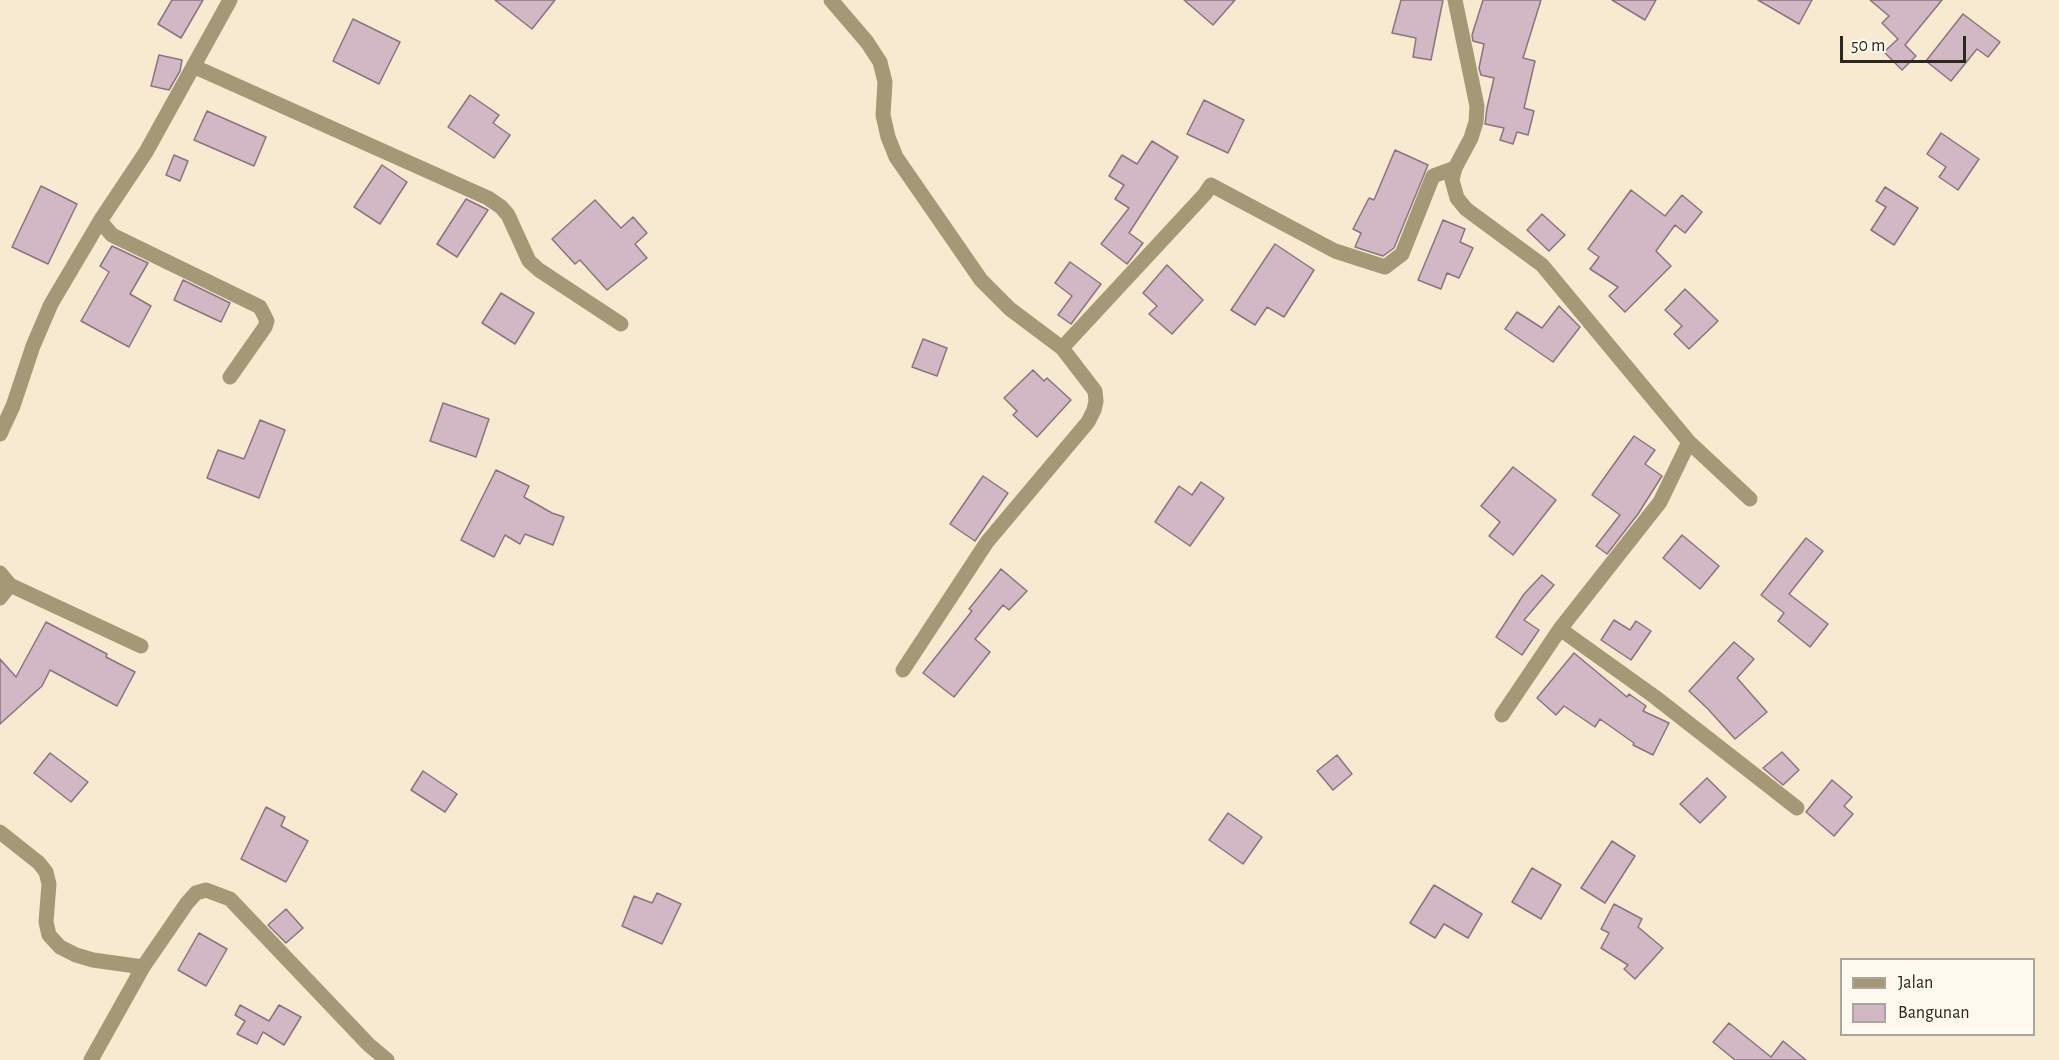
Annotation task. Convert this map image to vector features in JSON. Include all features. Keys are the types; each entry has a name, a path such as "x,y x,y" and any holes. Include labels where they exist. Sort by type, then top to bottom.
{"street":[{"path":"0,434 13,406 46,314 100,221 146,152 230,0"},
{"path":"831,0 867,42 880,62 885,82 883,115 896,157 981,280 1010,309 1062,348 1095,391 1094,411 1088,422 987,543 903,670"},
{"path":"1455,0 1477,106 1476,122 1471,138 1455,168 1452,180 1457,198 1466,209 1542,265 1689,442 1750,499"},
{"path":"195,67 488,198 508,215 529,261 621,324"},
{"path":"1062,348 1211,185 1335,251 1385,267 1402,254 1433,176 1455,168"},
{"path":"100,221 112,235 260,307 267,321 265,327 230,377"},
{"path":"1502,715 1560,629 1660,502 1689,442"},
{"path":"0,598 5,579 141,646"},
{"path":"1560,629 1655,697 1797,808"},
{"path":"0,832 39,863 46,872 49,884 46,922 49,935 60,947 93,960 143,967"},
{"path":"91,1060 143,967 187,903 196,893 206,890 230,899 369,1045 387,1060"}],"building":[{"path":"172,0 203,0 181,38 158,24"},
{"path":"495,0 555,0 532,29"},
{"path":"1184,0 1235,0 1213,25"},
{"path":"1401,0 1443,0 1431,60 1413,57 1416,38 1392,33"},
{"path":"1483,0 1541,0 1523,58 1535,61 1524,108 1534,111 1528,135 1517,132 1513,144 1500,140 1504,128 1485,124 1494,78 1481,75 1479,68 1484,44 1473,41 1472,35"},
{"path":"1612,0 1656,0 1645,20"},
{"path":"1758,0 1812,0 1799,24"},
{"path":"1870,0 1942,0 1905,45 1916,56 1902,70 1884,52 1898,39 1882,23 1889,16"},
{"path":"1963,14 2000,42 1988,57 1977,49 1951,81 1926,61"},
{"path":"353,19 400,42 379,84 333,61"},
{"path":"159,55 182,60 180,71 169,90 151,86"},
{"path":"470,95 499,115 493,123 510,135 494,158 448,127"},
{"path":"1204,100 1244,120 1228,153 1187,134"},
{"path":"207,111 266,137 254,166 194,140"},
{"path":"1941,133 1979,159 1958,190 1939,177 1946,167 1927,154"},
{"path":"1152,141 1178,157 1129,233 1143,243 1127,264 1101,244 1129,208 1115,199 1124,185 1109,176 1122,155 1137,164"},
{"path":"1395,150 1428,165 1394,248 1383,256 1355,247 1361,233 1353,229 1369,198 1374,200"},
{"path":"174,155 188,161 180,181 166,175"},
{"path":"382,165 407,182 380,224 354,207"},
{"path":"41,186 77,204 48,264 12,247"},
{"path":"1885,187 1918,208 1894,245 1871,230 1886,207 1876,201"},
{"path":"1631,190 1665,216 1682,195 1702,212 1685,233 1675,225 1656,251 1671,266 1625,312 1609,296 1618,287 1590,269 1599,257 1588,249"},
{"path":"466,199 488,210 457,257 437,244"},
{"path":"595,200 621,228 633,217 647,233 635,244 647,258 607,290 580,260 575,264 552,239"},
{"path":"1542,214 1565,235 1549,251 1527,230"},
{"path":"1443,220 1465,229 1460,242 1473,248 1459,278 1447,273 1441,289 1418,280"},
{"path":"1275,244 1314,270 1284,317 1267,307 1255,325 1231,310"},
{"path":"112,246 148,263 130,294 151,306 129,347 81,321 109,272 100,266"},
{"path":"1070,262 1101,284 1071,324 1058,315 1072,296 1055,283"},
{"path":"1167,265 1203,300 1172,334 1149,314 1157,306 1143,293"},
{"path":"183,280 230,303 221,322 174,300"},
{"path":"1685,289 1718,321 1689,349 1674,334 1682,326 1665,310"},
{"path":"501,293 534,313 515,344 482,323"},
{"path":"1559,306 1580,327 1553,362 1505,329 1517,312 1542,328"},
{"path":"923,339 947,348 937,376 912,367"},
{"path":"1033,370 1044,381 1047,378 1071,400 1037,437 1013,415 1017,411 1004,398"},
{"path":"443,403 489,419 476,457 430,441"},
{"path":"260,420 285,430 259,498 207,478 218,450 244,459"},
{"path":"1634,436 1655,450 1645,464 1662,476 1638,514 1607,554 1596,546 1620,515 1592,495"},
{"path":"1513,467 1556,500 1513,555 1489,536 1500,522 1481,506"},
{"path":"496,470 529,486 524,497 564,517 553,545 525,534 520,544 505,535 494,557 461,540"},
{"path":"983,476 1008,493 975,541 950,524"},
{"path":"1201,482 1224,498 1190,546 1155,522 1179,486 1192,495"},
{"path":"1682,535 1719,566 1700,589 1663,558"},
{"path":"1806,538 1823,551 1789,594 1828,624 1810,647 1778,621 1784,613 1761,595"},
{"path":"1001,569 1027,591 1009,610 1003,605 975,639 990,652 954,697 923,673 972,611 969,609"},
{"path":"1542,575 1554,585 1524,620 1539,630 1522,655 1496,637 1524,594"},
{"path":"1614,620 1630,630 1636,621 1651,631 1631,660 1601,640"},
{"path":"46,622 107,654 106,657 135,672 117,706 50,670 42,686 0,724 0,659 16,677"},
{"path":"1734,642 1754,659 1737,678 1767,712 1735,739 1689,691"},
{"path":"1574,653 1627,697 1629,694 1646,706 1643,711 1669,723 1653,755 1633,745 1634,743 1600,719 1595,727 1564,706 1556,715 1537,698"},
{"path":"1782,752 1799,770 1783,785 1763,768"},
{"path":"50,753 88,782 71,802 34,773"},
{"path":"1337,755 1352,774 1333,790 1317,771"},
{"path":"423,771 457,794 445,812 411,790"},
{"path":"1707,778 1726,797 1700,823 1680,804"},
{"path":"1832,780 1852,797 1844,806 1853,814 1834,836 1806,812"},
{"path":"266,807 285,817 281,826 308,841 286,882 241,859"},
{"path":"1228,813 1262,837 1243,864 1209,840"},
{"path":"1612,841 1635,856 1605,903 1581,888"},
{"path":"1532,868 1561,885 1541,919 1512,902"},
{"path":"1434,885 1482,914 1468,938 1444,924 1435,938 1410,923"},
{"path":"657,893 681,904 662,944 622,926 634,896 652,903"},
{"path":"1614,904 1642,919 1638,927 1663,948 1635,979 1624,969 1628,965 1601,948 1609,933 1601,929"},
{"path":"286,909 303,928 286,943 268,925"},
{"path":"199,933 227,949 206,986 178,970"},
{"path":"240,1005 269,1021 279,1005 301,1017 284,1045 263,1032 257,1044 237,1034 245,1021 235,1015"},
{"path":"1729,1023 1771,1057 1783,1041 1806,1060 1735,1060 1713,1042"}]}
